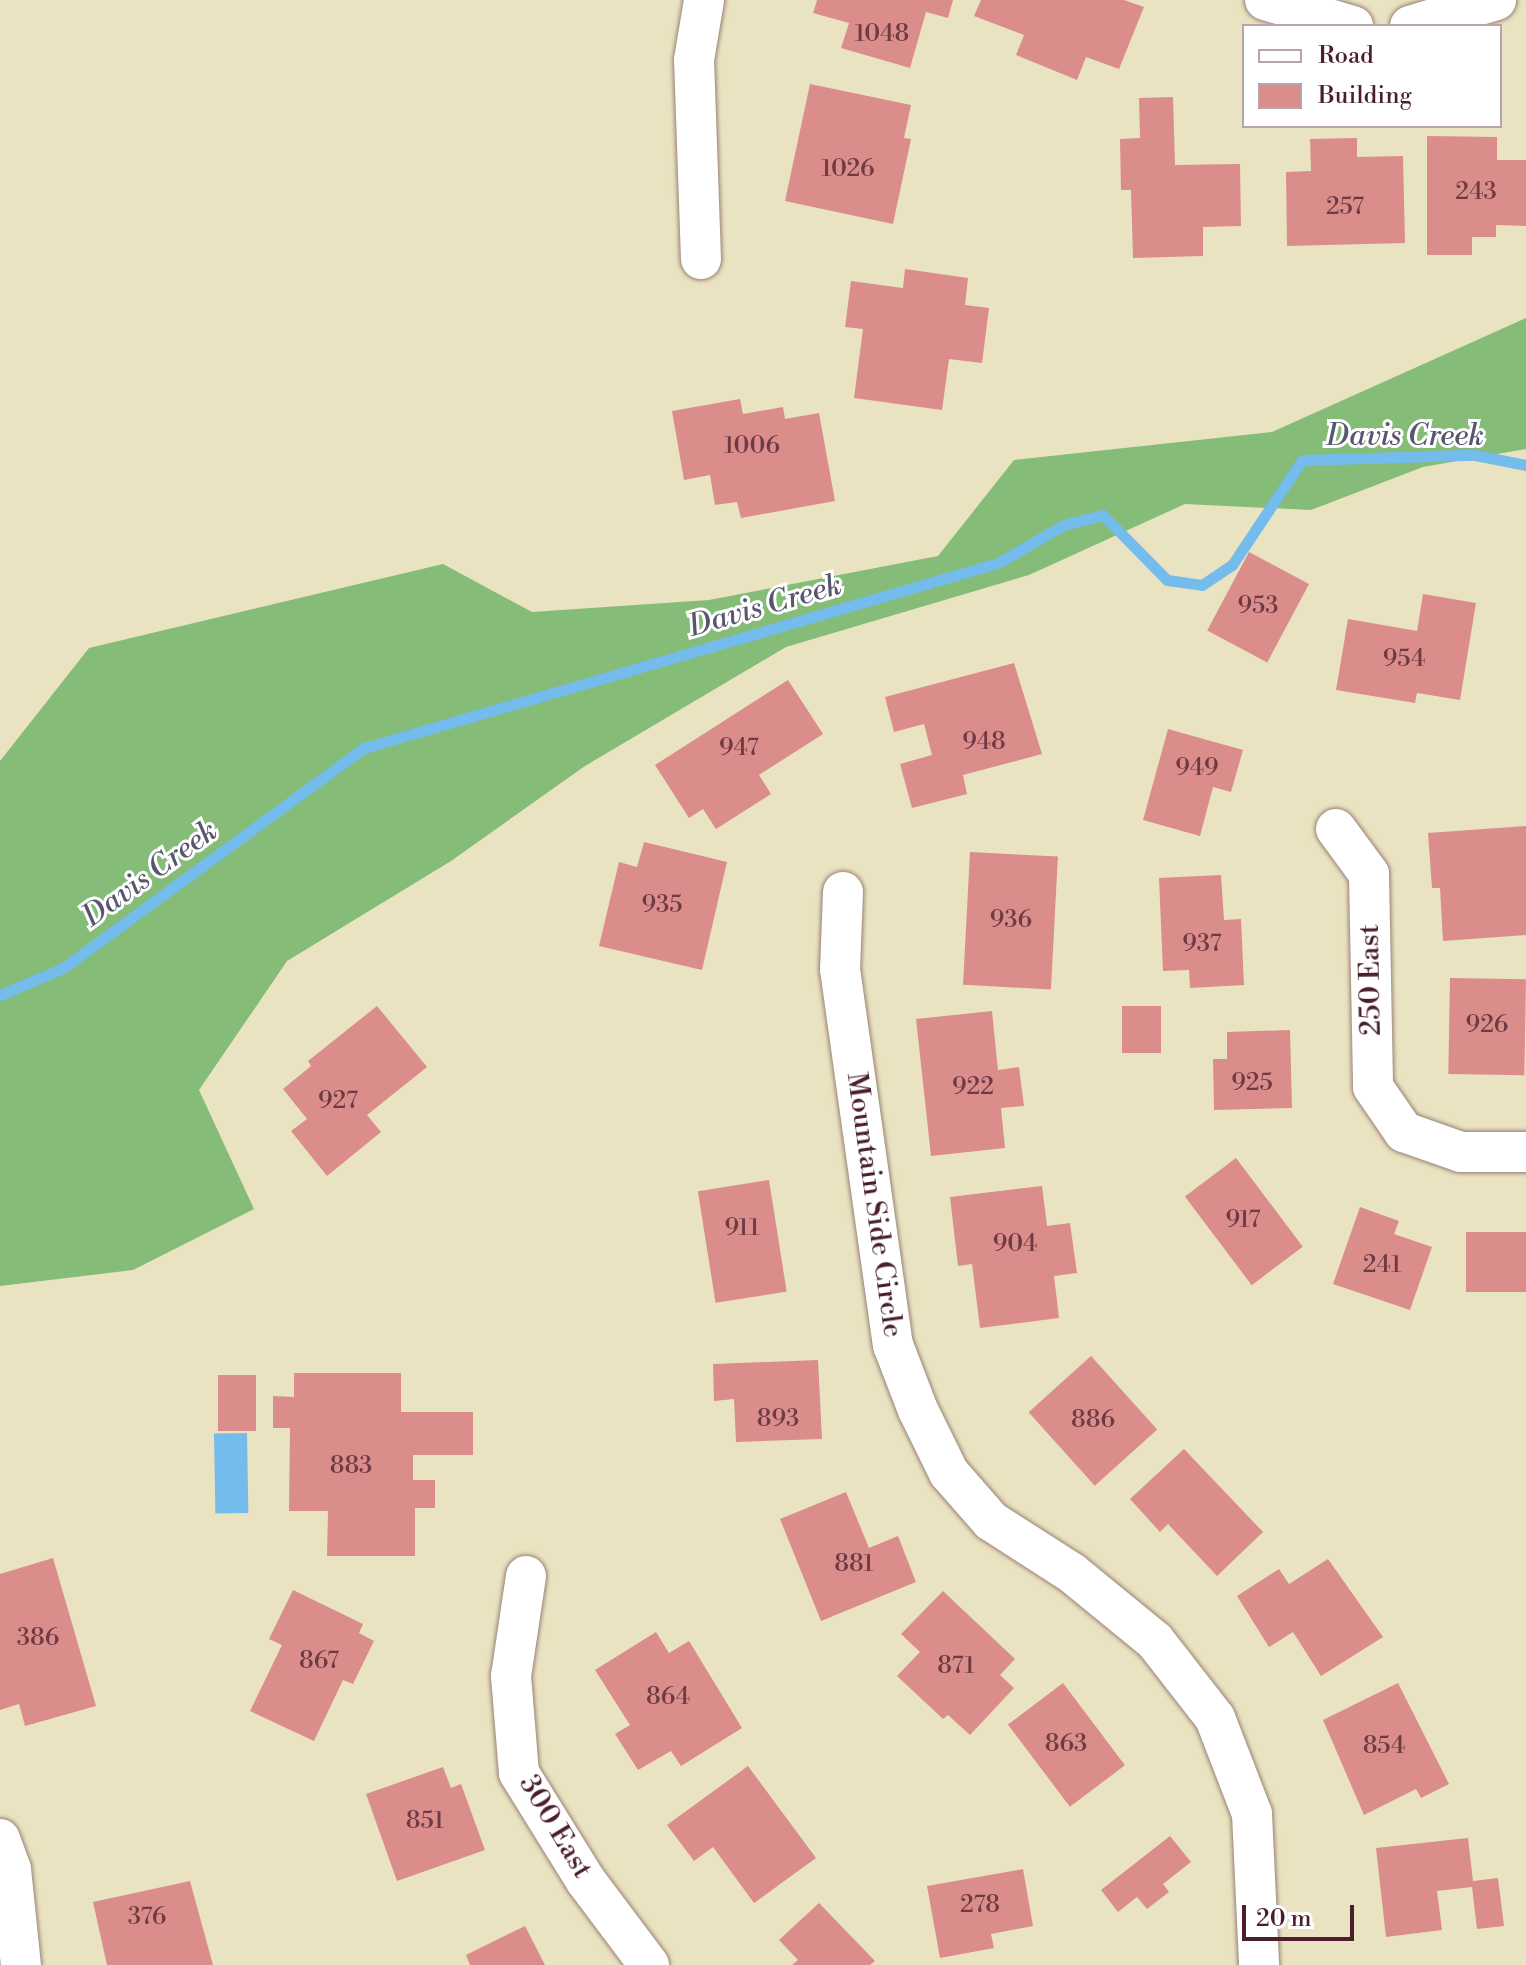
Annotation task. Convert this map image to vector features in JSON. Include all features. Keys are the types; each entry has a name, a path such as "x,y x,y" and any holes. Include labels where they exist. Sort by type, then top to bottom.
{"street":[{"path":"701,259 694,60 704,0"},
{"path":"1265,0 1346,24"},
{"path":"1417,24 1496,0"},
{"name":"250 East","path":"1336,829 1369,874 1373,1087 1404,1132 1461,1152 1526,1152"},
{"name":"Mountain Side Circle","path":"843,892 840,969 893,1345 918,1410 949,1473 991,1521 1072,1573 1155,1641 1215,1718 1252,1814 1259,1965"},
{"name":"300 East","path":"526,1576 511,1676 519,1773 586,1881 649,1965"},
{"path":"0,1839 11,1869 21,1965"}],"green space":[{"path":"1526,318 1526,449 1423,467 1311,510 1185,504 1029,575 786,647 585,766 451,861 287,961 199,1090 254,1209 133,1270 0,1286 0,761 89,648 443,564 532,612 709,600 938,556 1014,460 1272,432"}],"water":[{"path":"247,1433 248,1513 215,1514 214,1434"}],"building":[{"path":"817,0 953,0 948,18 926,12 910,68 841,48 849,23 813,13"},
{"path":"981,0 1124,0 1144,7 1119,69 1086,57 1077,80 1016,55 1024,35 974,16"},
{"path":"810,84 911,105 904,138 911,139 893,224 785,201"},
{"path":"1173,97 1175,165 1240,164 1241,226 1203,227 1203,256 1133,258 1131,190 1121,190 1120,139 1140,138 1139,98"},
{"path":"1427,136 1497,137 1497,160 1526,160 1526,226 1496,225 1496,237 1472,237 1472,255 1427,255"},
{"path":"1357,138 1357,157 1403,156 1405,243 1287,246 1286,172 1311,171 1310,139"},
{"path":"905,269 968,278 965,305 989,308 982,363 949,359 942,410 854,398 863,329 845,327 851,281 903,288"},
{"path":"740,399 743,414 783,407 785,419 819,413 835,501 741,518 737,502 715,505 710,475 684,480 672,411"},
{"path":"1249,552 1309,584 1267,663 1207,631"},
{"path":"1423,594 1476,603 1460,700 1417,693 1415,703 1336,690 1348,619 1417,631"},
{"path":"1014,663 1042,754 963,775 967,794 912,808 900,764 932,755 924,724 894,732 885,697"},
{"path":"788,680 823,734 759,775 771,794 716,829 703,809 689,818 655,765"},
{"path":"1168,729 1243,750 1231,792 1213,787 1200,836 1143,820"},
{"path":"1526,826 1526,935 1443,941 1440,888 1432,888 1428,833"},
{"path":"644,842 727,862 702,970 599,946 619,862 637,867"},
{"path":"970,852 1058,857 1051,989 963,985"},
{"path":"1221,875 1224,920 1241,919 1244,985 1190,988 1189,970 1163,971 1159,878"},
{"path":"1450,978 1526,979 1524,1075 1448,1074"},
{"path":"377,1006 427,1067 367,1115 381,1132 327,1176 291,1131 307,1119 283,1089 311,1066 308,1061"},
{"path":"1122,1006 1161,1006 1161,1053 1122,1053"},
{"path":"992,1011 998,1070 1019,1067 1024,1106 1001,1108 1005,1148 931,1156 916,1019"},
{"path":"1290,1030 1292,1108 1214,1110 1213,1059 1227,1059 1227,1032"},
{"path":"1236,1158 1303,1247 1252,1285 1185,1197"},
{"path":"769,1180 787,1292 716,1303 698,1191"},
{"path":"1042,1186 1047,1226 1070,1223 1077,1273 1054,1276 1059,1318 980,1328 972,1264 958,1266 950,1197"},
{"path":"1360,1207 1399,1221 1394,1234 1432,1247 1410,1310 1333,1284"},
{"path":"1466,1232 1526,1232 1526,1292 1466,1292"},
{"path":"1091,1356 1157,1430 1095,1486 1029,1412"},
{"path":"818,1360 822,1439 736,1442 734,1399 714,1401 713,1364"},
{"path":"294,1373 401,1373 401,1412 473,1412 473,1455 413,1455 413,1480 435,1480 435,1508 415,1508 415,1556 327,1556 328,1511 289,1511 290,1428 273,1428 273,1396 294,1397"},
{"path":"218,1375 256,1375 256,1431 218,1431"},
{"path":"1184,1449 1263,1532 1217,1576 1168,1524 1160,1532 1130,1499"},
{"path":"846,1492 869,1548 898,1536 916,1582 821,1621 780,1519"},
{"path":"53,1558 96,1706 25,1726 19,1704 0,1710 0,1574"},
{"path":"1328,1559 1383,1637 1321,1676 1293,1632 1269,1647 1237,1596 1279,1569 1289,1584"},
{"path":"293,1590 363,1624 359,1633 374,1641 353,1684 343,1680 314,1741 250,1711 282,1645 269,1639"},
{"path":"943,1591 1015,1659 1000,1675 1014,1688 970,1735 948,1715 943,1719 897,1676 920,1652 901,1634"},
{"path":"656,1632 669,1653 689,1641 742,1728 681,1766 671,1751 638,1770 615,1734 630,1725 595,1670"},
{"path":"1063,1683 1125,1765 1070,1807 1008,1725"},
{"path":"1398,1683 1449,1784 1421,1798 1416,1789 1364,1815 1323,1720"},
{"path":"748,1766 816,1858 754,1903 713,1847 694,1861 667,1825"},
{"path":"443,1767 451,1788 461,1784 485,1850 397,1881 366,1794"},
{"path":"1170,1836 1191,1862 1163,1884 1169,1892 1147,1909 1137,1897 1118,1912 1101,1890"},
{"path":"1468,1838 1473,1881 1498,1878 1504,1926 1477,1929 1472,1887 1437,1891 1442,1930 1386,1937 1376,1848"},
{"path":"1023,1869 1033,1926 991,1934 994,1948 940,1958 927,1886"},
{"path":"190,1881 213,1965 107,1965 93,1902"},
{"path":"819,1903 875,1961 870,1965 792,1965 798,1960 779,1940"},
{"path":"525,1926 545,1965 470,1965 466,1955"}],"waterway":[{"name":"Davis Creek","path":"0,995 63,968 364,748 998,563 1063,525 1103,515 1167,580 1202,585 1232,565 1302,460 1475,455 1526,465"}]}
